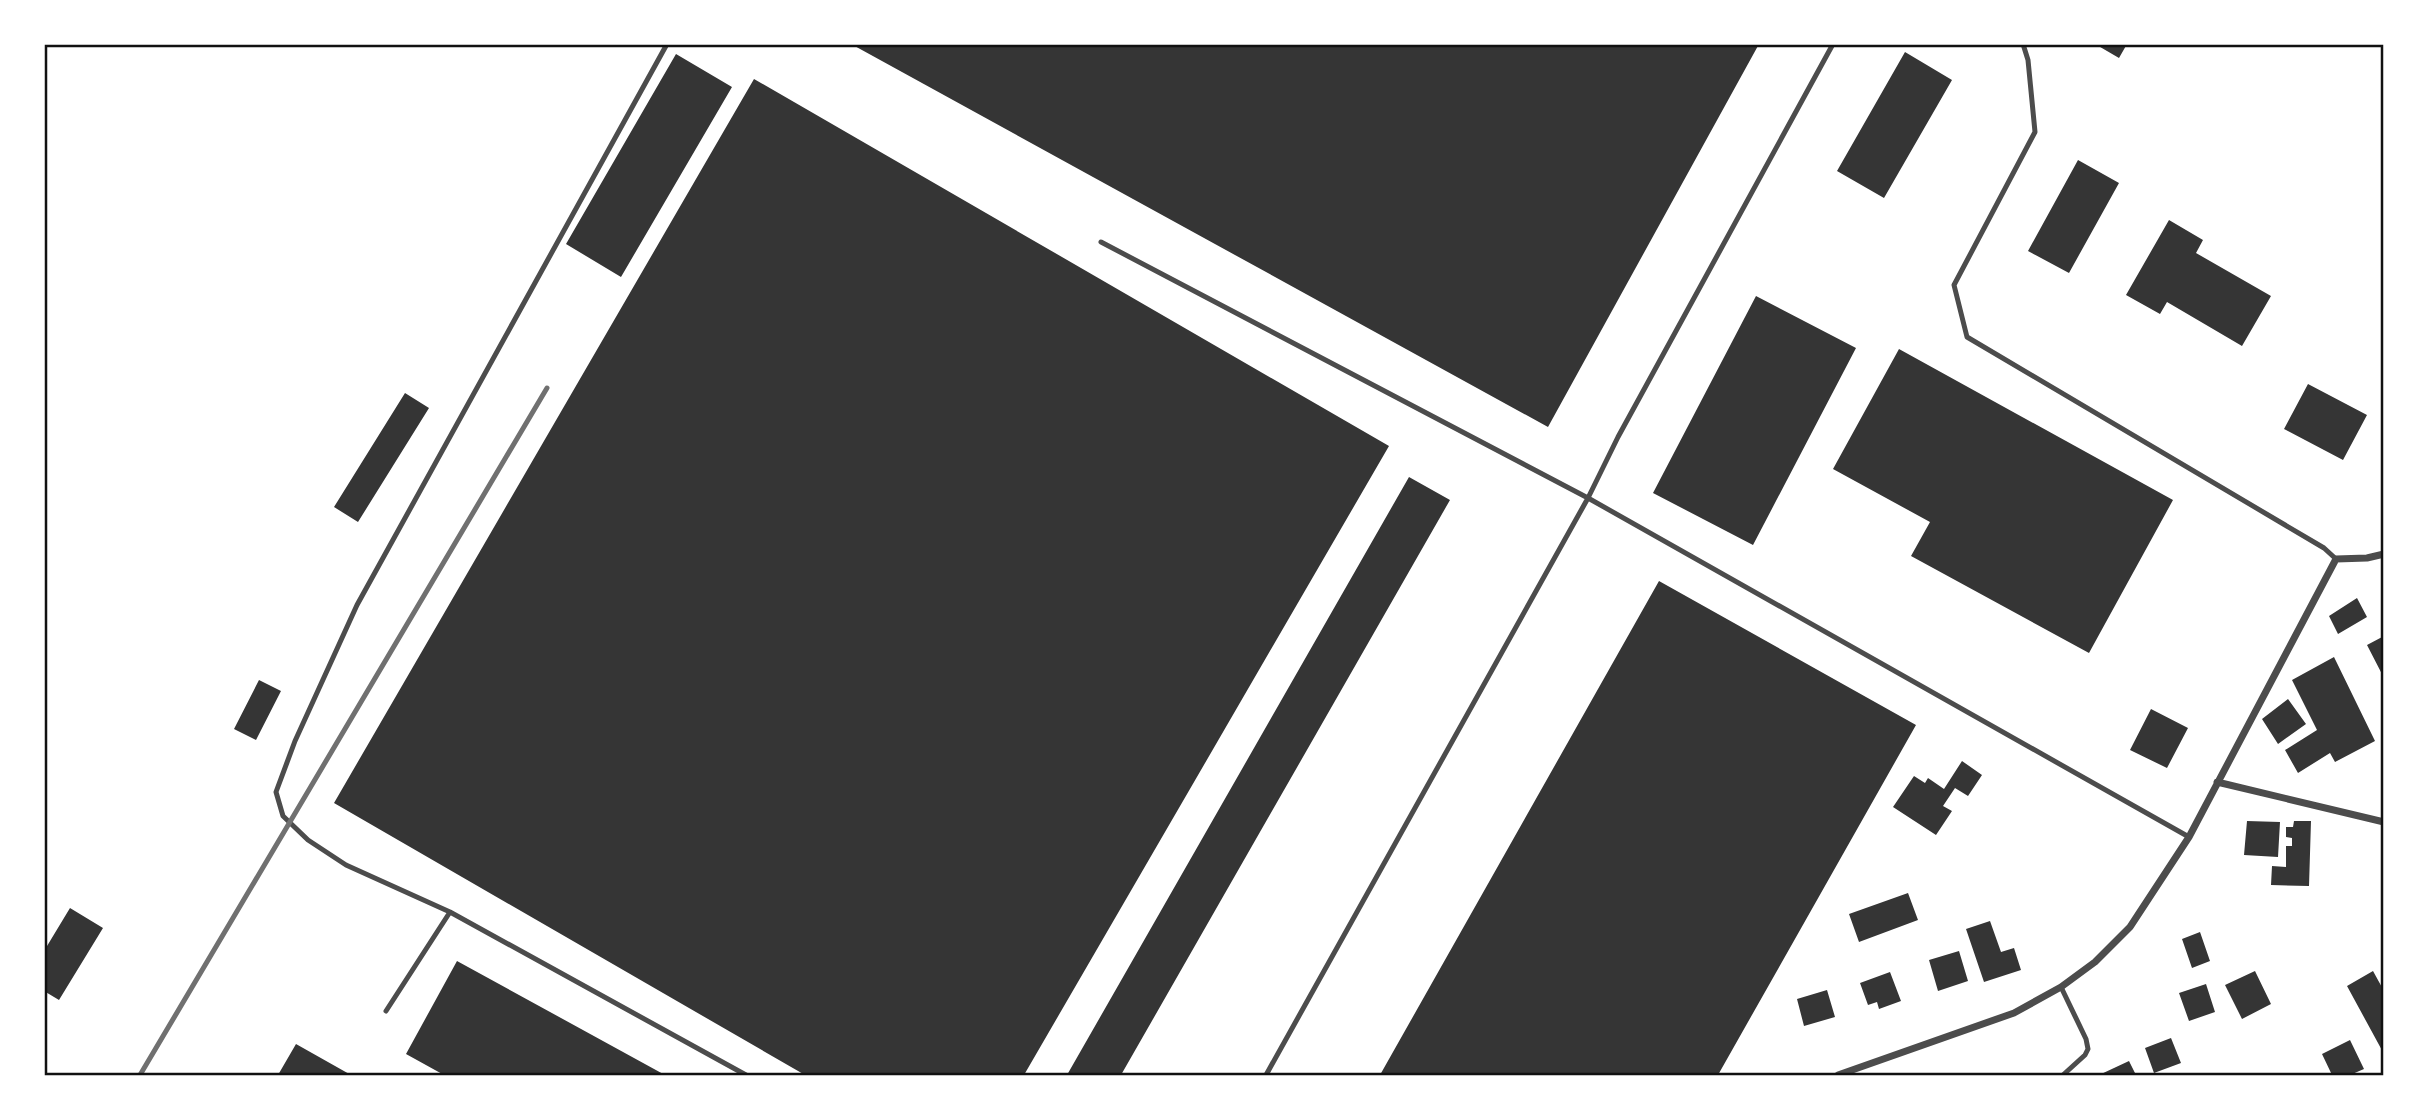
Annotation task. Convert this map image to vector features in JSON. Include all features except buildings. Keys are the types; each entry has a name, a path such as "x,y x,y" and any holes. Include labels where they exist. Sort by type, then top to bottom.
{"street":[{"path":"1838,1075 2014,1013 2061,987 2095,962 2130,927 2189,837 2336,559 2367,558 2384,554"},
{"path":"2217,782 2384,822"}],"lane":[{"path":"667,44 357,605 295,741 276,792 283,816 308,840 346,865 450,912 746,1075"},
{"path":"1266,1075 1588,498 1618,437 1833,44"},
{"path":"2023,44 2028,60 2035,132 1954,285 1967,337 2324,548 2336,559"},
{"path":"1101,242 1588,498 2189,837"},
{"path":"386,1011 450,912"},
{"path":"2061,987 2086,1039 2088,1049 2063,1075"}],"railway":[{"path":"140,1075 547,388"}]}
